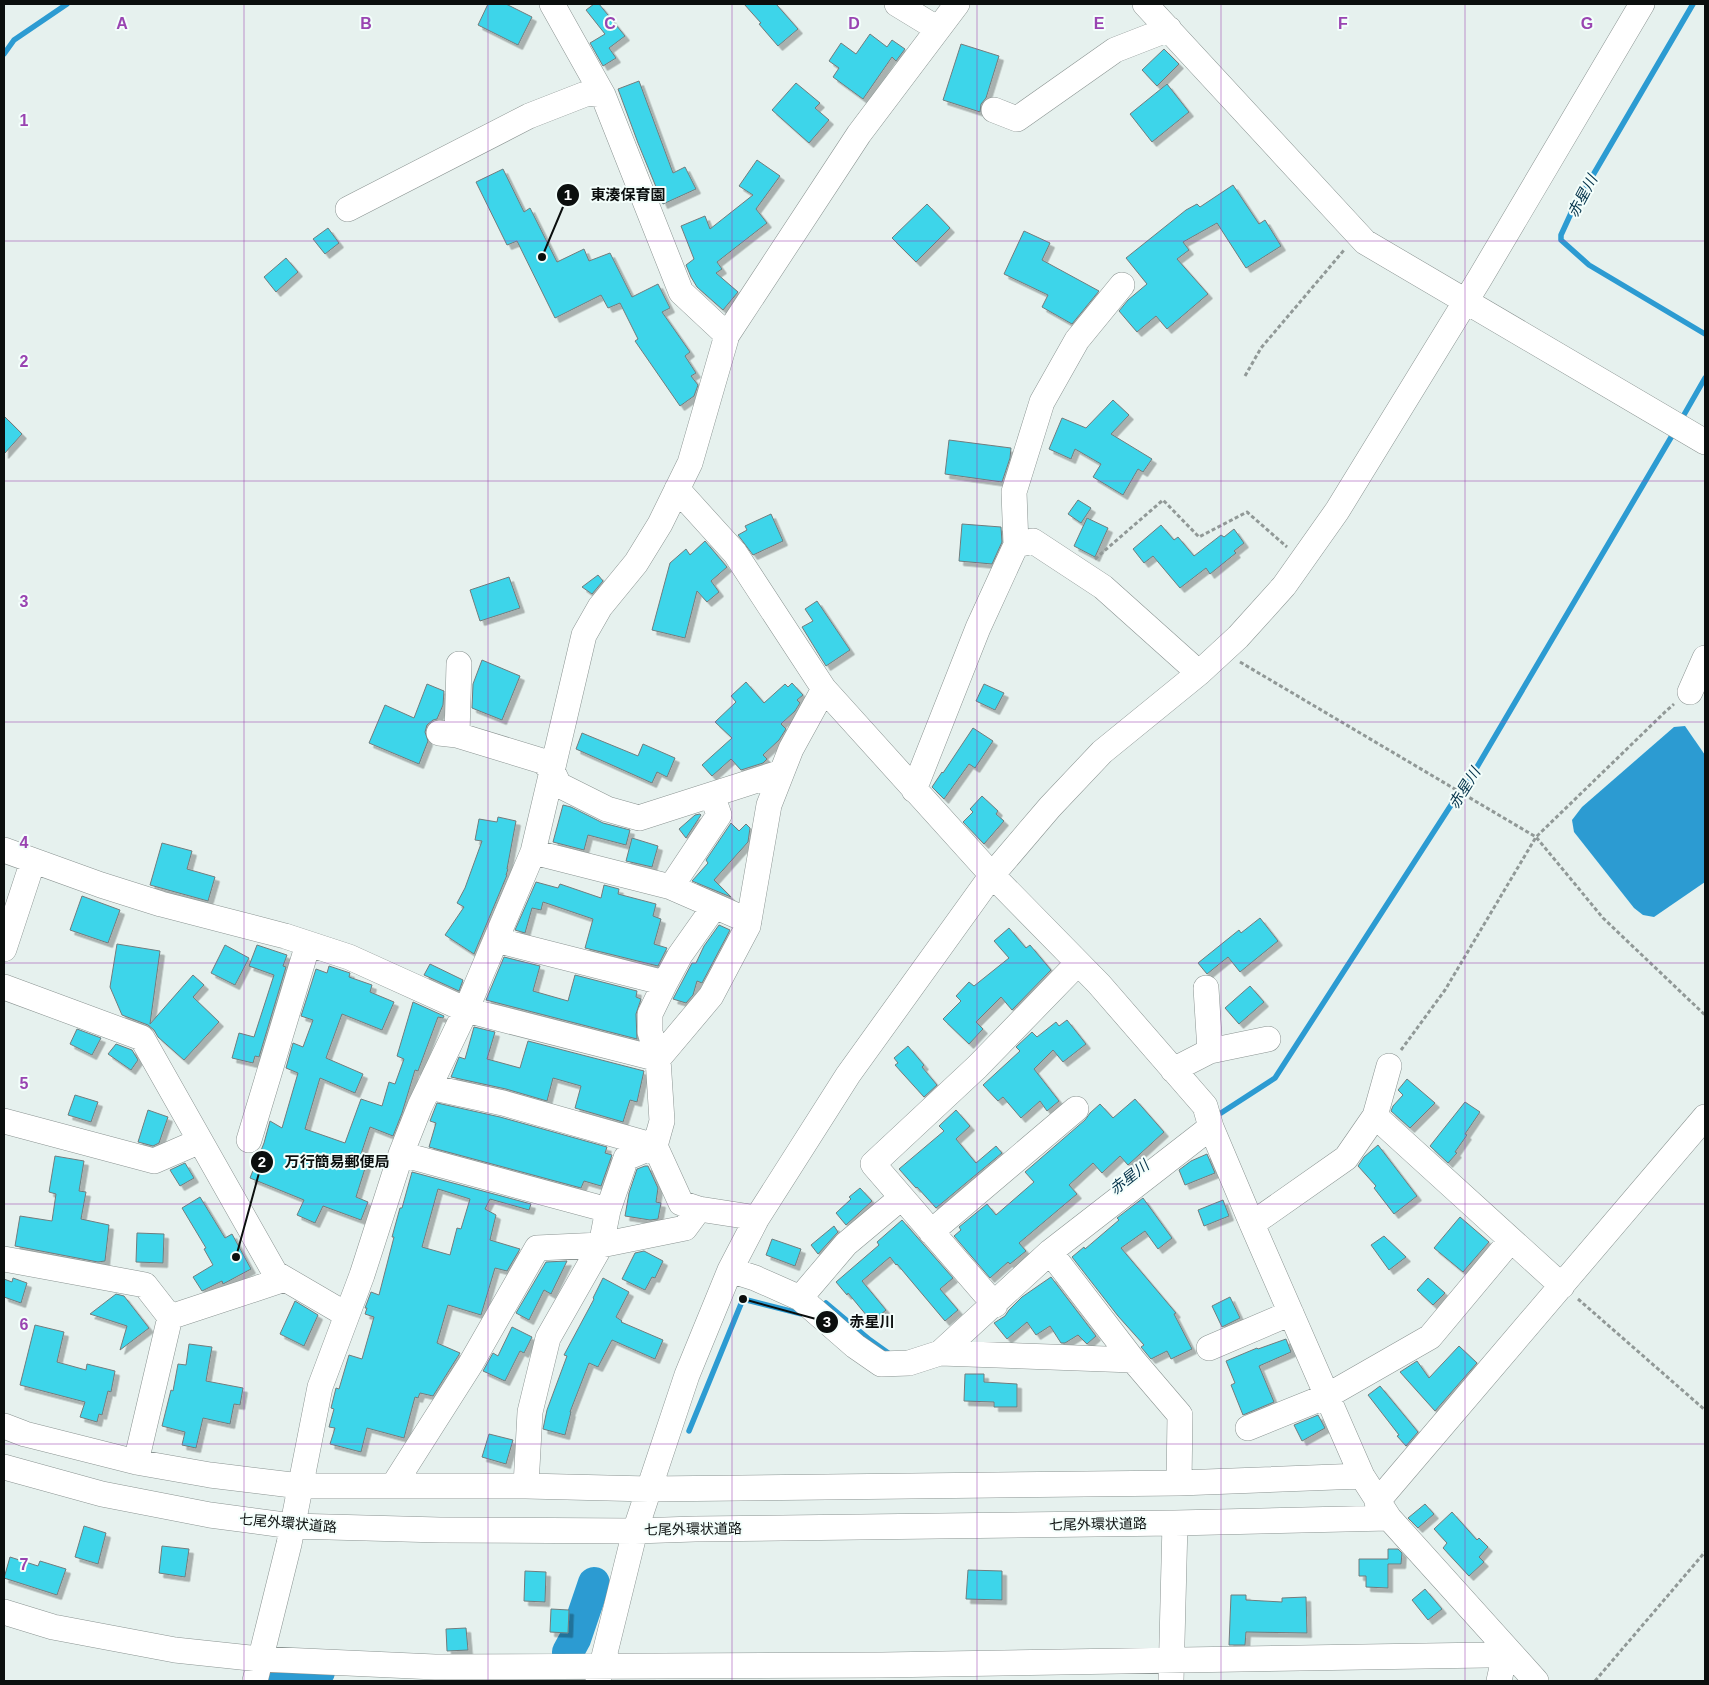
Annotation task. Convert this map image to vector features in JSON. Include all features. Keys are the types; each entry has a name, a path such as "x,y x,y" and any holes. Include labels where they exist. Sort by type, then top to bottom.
{"street":[{"path":"552,4 603,95 680,292 727,335"},
{"path":"897,4 938,29"},
{"path":"258,1670 292,1526 320,1387 362,1275 402,1154 429,1087 466,1010 533,852 584,635 600,607 636,564 660,524 690,463 727,335 860,134 957,4"},
{"path":"1145,4 1365,242 1705,442"},
{"path":"600,1674 635,1531 687,1375 730,1270 757,1218 848,1075 992,875 1050,806 1102,752 1199,673 1238,638 1284,586 1337,511 1466,301 1642,4"},
{"path":"994,110 1017,119 1115,50 1169,29"},
{"path":"348,209 529,116 588,92 603,95"},
{"path":"914,790 978,628 1016,545 1014,492 1042,402 1077,340 1122,285"},
{"path":"677,489 735,553 824,689 992,875 1099,984 1205,1106 1211,1127 1252,1224 1362,1476 1383,1510 1536,1681"},
{"path":"1016,545 1033,540 1103,586 1199,673"},
{"path":"1690,692 1705,658"},
{"path":"459,664 448,734 542,761 552,770 559,785 607,809 639,818 782,772"},
{"path":"658,1059 711,996 748,926 770,805 791,749 824,689"},
{"path":"670,887 719,815 712,795"},
{"path":"4,850 109,888 285,936 349,957 466,1010 658,1059"},
{"path":"533,852 670,887 749,921"},
{"path":"4,949 33,860"},
{"path":"714,906 680,955 650,1014 650,1032 658,1059 662,1121 655,1146 680,1203 699,1210 757,1218"},
{"path":"496,940 665,982"},
{"path":"249,1140 308,944"},
{"path":"995,1305 873,1164 977,1067 1078,964"},
{"path":"4,987 142,1038 275,1273 347,1315"},
{"path":"1206,988 1210,1051"},
{"path":"1173,1070 1210,1051 1268,1039"},
{"path":"1252,1224 1346,1158 1375,1116 1389,1066"},
{"path":"429,1087 503,1103 655,1146"},
{"path":"931,1232 1076,1109"},
{"path":"1375,1116 1562,1286"},
{"path":"1383,1510 1562,1286 1705,1117"},
{"path":"4,1121 154,1161 200,1142"},
{"path":"730,1270 755,1278 800,1298 855,1346 881,1364 909,1364 940,1353 995,1305 1050,1252 1211,1127"},
{"path":"526,1486 530,1412 548,1338 601,1245 608,1210 626,1158 655,1146"},
{"path":"402,1154 608,1210"},
{"path":"800,1298 846,1244 901,1198"},
{"path":"393,1486 470,1365 537,1248 601,1245 685,1228 699,1210"},
{"path":"1248,1428 1327,1396 1430,1337 1511,1240"},
{"path":"1050,1252 1133,1360 1180,1414 1180,1483"},
{"path":"4,1259 145,1285 170,1317"},
{"path":"170,1317 285,1279"},
{"path":"1209,1348 1291,1313"},
{"path":"136,1462 170,1317"},
{"path":"940,1353 1133,1360"},
{"path":"4,1426 25,1434 136,1462 210,1475 300,1486 526,1486 649,1489 1180,1483 1362,1476"},
{"name":"七尾外環状道路","path":"4,1467 112,1496 210,1516 292,1526 440,1530 635,1531 1175,1523 1383,1510"},
{"path":"1172,1670 1175,1523"},
{"path":"4,1612 53,1627 175,1650 258,1670 435,1667 600,1674 1172,1670 1487,1655 1506,1649"},
{"path":"1499,1681 1506,1649"}],"path":[{"path":"1245,376 1261,348 1358,234"},
{"path":"1080,572 1163,500 1199,537 1247,512 1302,560"},
{"path":"1222,652 1536,837 1603,918 1705,1015"},
{"path":"1389,1066 1445,990 1536,837 1664,712 1690,692"},
{"path":"1562,1286 1705,1410"},
{"path":"1595,1681 1705,1552"}],"water":[{"path":"1685,726 1705,755 1705,882 1654,917 1643,915 1634,908 1574,832 1572,820 1582,807 1674,727"}],"building":[{"path":"488,4 506,4 532,17 518,45 478,25"},
{"path":"594,4 599,4 625,36 609,48 616,58 603,66 590,43 605,34 586,10"},
{"path":"744,4 776,4 798,29 778,46"},
{"path":"870,34 887,47 892,40 905,49 896,61 892,57 863,99 833,77 839,68 829,61 841,43 856,54"},
{"path":"961,44 999,56 986,98 981,104 980,112 943,100"},
{"path":"1164,49 1179,64 1157,86 1142,70"},
{"path":"639,81 673,173 685,167 696,189 663,204 618,89"},
{"path":"796,83 820,103 815,108 829,120 809,143 772,110"},
{"path":"1167,84 1189,112 1152,142 1130,114"},
{"path":"757,160 780,176 756,209 767,223 717,262 722,269 716,273 738,292 723,310 697,287 691,277 686,265 694,259 681,226 705,216 710,229 753,195 739,186"},
{"path":"503,169 524,212 530,208 557,262 584,249 589,261 610,253 632,297 658,284 670,308 662,312 690,352 685,356 696,373 691,376 698,385 694,396 680,406 635,341 638,339 620,303 608,308 601,295 555,318 517,241 507,245 476,182"},
{"path":"1233,185 1259,224 1265,220 1281,246 1246,268 1217,223 1183,242 1189,250 1177,259 1208,294 1167,329 1156,316 1137,332 1119,311 1128,300 1147,284 1126,258 1186,210 1197,204 1200,207"},
{"path":"927,204 950,228 916,262 892,238"},
{"path":"328,228 339,243 325,254 313,239"},
{"path":"1024,231 1050,243 1042,260 1099,291 1072,324 1042,307 1048,295 1004,274"},
{"path":"286,258 298,272 276,292 264,277"},
{"path":"1113,400 1129,415 1111,434 1152,459 1143,472 1138,469 1123,495 1093,477 1101,464 1075,449 1071,459 1049,449 1062,418 1086,428"},
{"path":"4,416 22,434 4,454"},
{"path":"949,440 1011,448 1010,458 1002,482 945,474"},
{"path":"1078,500 1091,508 1081,523 1068,514"},
{"path":"771,514 783,541 753,555 738,535 747,530 745,526"},
{"path":"1087,518 1108,528 1095,557 1074,546"},
{"path":"962,524 1001,527 1002,542 992,564 959,561"},
{"path":"1161,525 1174,540 1178,537 1194,556 1221,535 1224,537 1234,529 1244,543 1234,551 1236,553 1210,574 1206,568 1180,588 1153,556 1144,563 1133,549"},
{"path":"705,541 727,567 711,581 719,592 707,602 697,591 685,638 652,630 670,563 686,549 690,555"},
{"path":"598,575 603,581 592,594 582,587"},
{"path":"509,577 520,608 480,621 470,590"},
{"path":"817,601 850,650 826,666 802,627 813,621 805,609"},
{"path":"482,660 520,676 502,720 472,708 473,684"},
{"path":"746,682 764,703 785,684 788,687 792,683 803,695 797,700 800,703 795,711 781,724 786,729 779,740 763,755 767,759 763,763 741,770 731,759 712,776 702,765 732,738 715,722 736,702 731,696"},
{"path":"427,684 444,691 443,705 437,719 427,725 425,732 428,741 419,764 369,743 385,705 414,718"},
{"path":"984,684 1004,693 995,710 976,701"},
{"path":"973,728 993,741 975,768 969,764 944,799 932,787"},
{"path":"582,733 638,756 643,744 675,758 667,777 657,772 652,783 576,749"},
{"path":"982,796 998,811 996,814 1004,821 984,844 963,822 973,812 970,809"},
{"path":"563,805 603,823 630,830 626,845 588,835 584,850 553,842"},
{"path":"700,814 686,838 679,829 695,815"},
{"path":"498,817 516,821 507,875 474,954 445,935 464,907 457,903 465,888 482,841 475,840 479,819 497,822"},
{"path":"731,823 739,831 746,824 750,828 748,842 714,880 731,897 692,881 708,863 706,860"},
{"path":"632,838 658,846 652,867 626,861"},
{"path":"162,843 192,851 187,869 215,877 208,901 150,885"},
{"path":"536,882 558,888 560,884 601,898 604,885 619,889 618,894 656,904 653,916 661,919 654,944 667,948 658,966 585,948 593,919 543,902 541,910 532,908 525,933 515,930"},
{"path":"82,896 120,910 108,943 70,930"},
{"path":"1260,918 1278,941 1240,972 1228,957 1207,974 1198,963 1239,930 1241,933"},
{"path":"719,925 730,930 702,983 697,981 693,995 686,1003 673,999 692,963 696,963 704,946"},
{"path":"1009,928 1026,948 1030,945 1051,970 1012,1010 1001,997 976,1022 983,1029 969,1044 943,1019 961,1001 956,996 969,982 974,986 1009,958 994,941"},
{"path":"117,944 160,951 150,1024 193,975 204,985 193,997 219,1022 184,1060 158,1037 148,1025 122,1015 110,987"},
{"path":"225,945 249,958 235,985 211,973"},
{"path":"257,945 287,955 283,966 286,967 259,1057 255,1056 253,1063 232,1058 239,1033 254,1037 274,975 249,966"},
{"path":"504,957 540,966 533,991 568,1001 575,975 637,991 636,997 641,999 636,1014 637,1039 486,1000"},
{"path":"430,964 463,980 459,991 424,975"},
{"path":"329,966 350,973 349,977 372,985 370,992 394,1002 382,1030 342,1014 326,1058 363,1074 355,1093 320,1078 305,1129 345,1143 361,1099 382,1106 389,1082 395,1084 404,1059 397,1056 413,1002 444,1016 443,1018 438,1017 418,1071 415,1070 393,1136 370,1127 360,1157 368,1159 356,1197 368,1202 361,1220 323,1206 315,1223 297,1215 304,1200 250,1178 264,1143 270,1121 282,1128 298,1073 286,1068 293,1043 303,1047 313,1020 301,1016 316,969 327,973"},
{"path":"1250,986 1264,1002 1239,1024 1225,1008"},
{"path":"1067,1020 1086,1044 1063,1062 1053,1050 1034,1069 1059,1101 1047,1111 1040,1101 1021,1118 1003,1097 998,1101 983,1085 1020,1051 1016,1047 1032,1032 1037,1037 1056,1022 1059,1026"},
{"path":"474,1027 495,1032 487,1059 520,1068 528,1041 644,1071 637,1102 630,1100 623,1122 575,1108 581,1086 553,1078 547,1101 506,1089 451,1077 459,1057 465,1059"},
{"path":"77,1029 101,1038 92,1055 70,1044"},
{"path":"116,1044 132,1050 138,1060 131,1070 108,1054"},
{"path":"908,1046 924,1065 922,1067 937,1085 924,1097 895,1065 898,1063 894,1058"},
{"path":"1407,1079 1435,1103 1410,1128 1391,1111 1403,1095 1398,1090"},
{"path":"75,1095 98,1102 91,1122 68,1115"},
{"path":"1135,1099 1164,1132 1128,1165 1120,1156 1102,1173 1093,1163 1069,1185 1077,1194 1019,1243 1026,1251 1010,1264 1008,1262 990,1278 954,1236 961,1230 959,1227 987,1204 996,1215 1034,1182 1025,1172 1085,1120 1100,1104 1113,1118"},
{"path":"1465,1102 1480,1112 1465,1134 1467,1135 1455,1152 1457,1153 1448,1163 1430,1146"},
{"path":"437,1103 500,1117 607,1147 605,1153 612,1155 601,1186 584,1181 581,1188 429,1147 436,1123 430,1121"},
{"path":"148,1110 168,1117 159,1143 153,1146 138,1142"},
{"path":"956,1110 970,1126 956,1139 976,1163 996,1146 1002,1153 936,1208 899,1169 944,1131 939,1126"},
{"path":"1378,1145 1417,1196 1394,1214 1374,1188 1376,1186 1358,1166 1364,1157"},
{"path":"1207,1154 1215,1173 1185,1185 1179,1170 1191,1161"},
{"path":"55,1156 84,1161 79,1191 86,1192 81,1219 109,1225 105,1261 98,1262 15,1246 20,1216 52,1221 56,1194 49,1192"},
{"path":"185,1163 194,1178 180,1186 170,1170"},
{"path":"648,1166 658,1188 656,1202 661,1203 658,1219 650,1220 625,1216 629,1193 637,1169"},
{"path":"412,1172 531,1204 529,1210 490,1199 485,1209 496,1215 490,1240 520,1249 507,1271 495,1268 481,1315 448,1305 437,1343 460,1353 433,1396 420,1393 418,1398 415,1397 404,1438 367,1428 361,1452 330,1444 335,1428 329,1427 334,1409 331,1408 336,1388 339,1389 349,1355 362,1359 374,1317 365,1314 367,1308 365,1308 371,1292 379,1295 394,1237 392,1237 400,1208 402,1208","holes":["438,1189 470,1199 461,1229 457,1228 450,1255 422,1247"]},
{"path":"860,1188 872,1201 846,1225 836,1213 851,1199 849,1197"},
{"path":"200,1197 225,1238 232,1234 251,1269 223,1284 222,1281 202,1291 193,1277 213,1265 204,1249 206,1248 182,1208"},
{"path":"1143,1198 1172,1238 1158,1249 1145,1231 1121,1248 1176,1313 1174,1314 1192,1349 1171,1359 1167,1351 1151,1359 1141,1347 1144,1345 1118,1316 1072,1257 1084,1247 1085,1249 1119,1220 1117,1218"},
{"path":"1223,1200 1229,1216 1204,1226 1198,1210"},
{"path":"1460,1217 1489,1242 1463,1272 1434,1248"},
{"path":"902,1220 953,1278 940,1289 958,1310 945,1321 890,1257 862,1281 886,1310 872,1322 848,1293 847,1295 836,1282 879,1245 877,1242"},
{"path":"834,1226 838,1232 818,1254 811,1245"},
{"path":"137,1233 164,1234 163,1263 136,1262"},
{"path":"1384,1236 1406,1257 1389,1270 1371,1245"},
{"path":"772,1239 801,1249 795,1266 766,1255"},
{"path":"644,1251 663,1261 655,1278 652,1277 645,1290 622,1279 635,1253"},
{"path":"567,1261 551,1294 544,1290 529,1320 516,1313 546,1262"},
{"path":"1051,1277 1096,1336 1087,1344 1078,1335 1065,1343 1061,1343 1050,1326 1036,1335 1027,1322 1007,1339 994,1323 1005,1316 1022,1297"},
{"path":"13,1278 27,1283 21,1303 4,1297 4,1279 12,1282"},
{"path":"603,1278 629,1292 616,1317 621,1322 663,1340 655,1359 612,1340 598,1367 589,1363 570,1412 565,1435 543,1429 547,1410 567,1356 564,1355"},
{"path":"1428,1278 1445,1293 1433,1305 1417,1290"},
{"path":"116,1294 124,1296 149,1328 120,1350 127,1326 90,1314"},
{"path":"1230,1297 1240,1318 1222,1327 1212,1306"},
{"path":"295,1301 318,1315 304,1346 280,1334"},
{"path":"35,1325 64,1332 57,1362 86,1370 87,1364 115,1371 111,1392 108,1391 102,1415 99,1414 97,1422 80,1417 85,1402 20,1385"},
{"path":"512,1327 532,1337 524,1353 520,1351 505,1381 483,1371 493,1353 498,1356"},
{"path":"1286,1339 1291,1352 1259,1366 1274,1402 1243,1415 1231,1385 1235,1383 1226,1361 1257,1348"},
{"path":"189,1344 212,1347 206,1381 243,1388 240,1405 234,1404 230,1424 203,1418 196,1448 182,1445 185,1432 162,1426 171,1390 173,1391 178,1364 186,1365"},
{"path":"1459,1346 1477,1363 1435,1411 1400,1372 1417,1361 1429,1378"},
{"path":"965,1374 984,1374 984,1382 1017,1384 1017,1407 994,1407 994,1402 964,1401"},
{"path":"1380,1386 1418,1432 1406,1446 1368,1395"},
{"path":"1318,1415 1325,1428 1302,1441 1294,1425"},
{"path":"489,1434 513,1440 506,1464 482,1457"},
{"path":"1425,1504 1434,1514 1418,1528 1408,1518"},
{"path":"1452,1512 1477,1540 1479,1538 1488,1547 1479,1557 1484,1562 1469,1576 1443,1548 1447,1543 1434,1529"},
{"path":"84,1526 106,1533 98,1564 75,1557"},
{"path":"162,1546 189,1549 185,1577 159,1573"},
{"path":"1388,1549 1398,1549 1402,1553 1401,1564 1388,1564 1388,1588 1366,1587 1366,1576 1359,1576 1359,1559 1388,1559"},
{"path":"10,1557 38,1566 40,1561 66,1569 57,1595 4,1578"},
{"path":"968,1570 1002,1571 1002,1600 966,1599"},
{"path":"525,1571 546,1572 545,1602 524,1601"},
{"path":"1425,1589 1442,1609 1428,1620 1412,1600"},
{"path":"1231,1595 1246,1595 1246,1600 1282,1602 1282,1598 1306,1597 1307,1633 1246,1632 1245,1645 1229,1645"},
{"path":"551,1609 569,1610 568,1633 550,1632"},
{"path":"466,1628 468,1650 447,1651 446,1629"}],"waterway":[{"path":"4,54 14,40 67,4"},
{"name":"赤星川","path":"1693,4 1572,211 1561,235 1561,240 1589,265 1705,334"},
{"name":"赤星川","path":"1681,420 1705,378"},
{"name":"赤星川","path":"1221,1113 1275,1078 1453,802 1467,784 1673,434"},
{"name":"赤星川","path":"689,1431 743,1299 802,1314"},
{"name":"赤星川","path":"826,1303 891,1355"},
{"name":"赤星川","path":"568,1652 575,1639 594,1583"},
{"name":"赤星川","path":"268,1681 276,1671 319,1672"}],"place":[{"name":"東湊保育園","path":"542,257"},
{"name":"万行簡易郵便局","path":"236,1257"},
{"name":"赤星川","path":"743,1299"}]}
